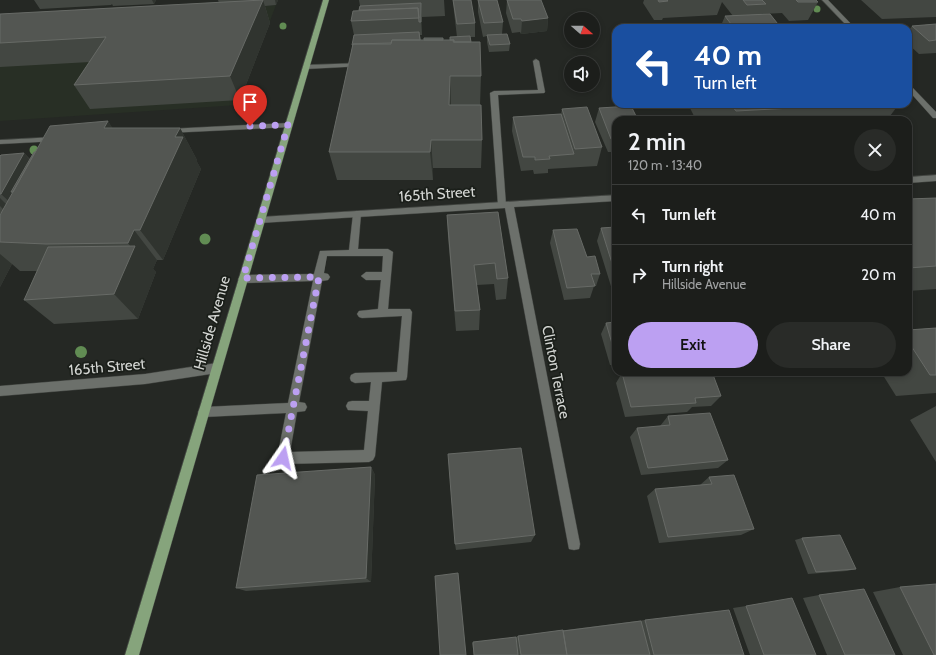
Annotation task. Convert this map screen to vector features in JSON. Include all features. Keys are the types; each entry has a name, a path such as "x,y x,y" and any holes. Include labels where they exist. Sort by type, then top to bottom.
{"main road":[{"name":"Hillside Avenue","path":"132,655 326,0"}],"street":[{"path":"825,0 848,24"},
{"name":"Clinton Terrace","path":"536,61 542,92 494,93 505,205 574,544"},
{"path":"306,67 367,64"},
{"path":"912,90 936,116"},
{"path":"159,132 288,125"},
{"path":"0,142 63,138"},
{"path":"912,180 936,178"},
{"name":"165th Street","path":"260,220 612,198"},
{"path":"353,252 357,214"},
{"path":"377,377 369,456 283,458 297,407 315,315 322,277 323,253 388,252 383,313"},
{"path":"366,276 386,276"},
{"path":"243,278 322,277"},
{"path":"355,378 402,377 406,312 362,314"},
{"name":"165th Street","path":"0,391 145,379 217,368"},
{"path":"352,406 373,406"},
{"path":"204,412 297,407"}],"shaded area":[{"path":"276,5 238,105 0,121 0,21"}],"building":[{"path":"263,0 230,76 74,85 106,37 0,43 0,14"},
{"path":"453,0 471,0 475,23 457,24"},
{"path":"478,0 497,0 503,22 484,23"},
{"path":"507,0 541,0 548,18 522,21 521,19 513,19"},
{"path":"658,0 667,0 668,1 659,2"},
{"path":"743,0 762,0 766,4 747,5"},
{"path":"796,0 816,0 818,2 798,2"},
{"path":"421,3 421,22 419,22 418,8 359,10 360,6"},
{"path":"418,8 419,18 351,21 353,11"},
{"path":"770,14 778,24 731,24 725,16"},
{"path":"936,24 936,40 929,41 912,26"},
{"path":"419,32 420,40 392,40 391,43 352,45 354,35"},
{"path":"507,34 510,44 490,45 487,35"},
{"path":"470,36 471,42 454,42 454,40 450,40 450,37"},
{"path":"424,38 443,38 443,40 424,40"},
{"path":"392,40 454,40 453,42 480,42 481,76 450,76 449,105 481,105 482,140 431,140 430,152 329,152 353,44 391,44"},
{"path":"587,107 602,147 575,149 562,109"},
{"path":"599,108 632,108 636,116 612,116 611,139"},
{"path":"734,108 793,108 736,111"},
{"path":"561,114 574,154 549,156 550,159 535,160 535,157 523,157 513,117"},
{"path":"108,121 104,128 180,128 175,137 183,137 140,230 134,230 128,243 46,244 0,242 0,215 50,126"},
{"path":"34,152 13,192 11,192"},
{"path":"24,153 1,194 0,194 0,156"},
{"path":"936,198 936,266 912,268 912,199"},
{"path":"498,212 508,278 497,279 495,263 474,265 480,310 455,311 447,215"},
{"path":"612,227 612,263 601,228"},
{"path":"577,229 587,257 595,256 600,274 591,274 595,286 567,288 553,230"},
{"path":"135,246 114,294 24,300 48,247"},
{"path":"612,322 612,344 606,323"},
{"path":"936,328 936,375 930,375 912,347 912,330"},
{"path":"623,376 714,376 721,396 695,398 696,403 631,407"},
{"path":"710,413 728,460 648,468 637,428 670,425 668,416"},
{"path":"521,448 535,535 455,544 448,454"},
{"path":"371,467 366,578 236,588 257,475"},
{"path":"734,475 754,529 668,537 655,489 712,484 709,477"},
{"path":"840,535 856,569 816,572 802,538"},
{"path":"458,573 466,655 440,655 435,576"},
{"path":"936,584 936,655 934,655 900,587"},
{"path":"864,589 895,655 845,655 819,595"},
{"path":"792,598 816,655 764,655 746,606"},
{"path":"729,610 744,655 654,655 645,620"},
{"path":"641,621 650,655 567,655 563,631"},
{"path":"563,630 567,655 521,655 518,636"},
{"path":"516,637 518,655 474,655 473,642"}],"route":[{"path":"250,126 288,125 243,278 319,277 283,458"}]}
